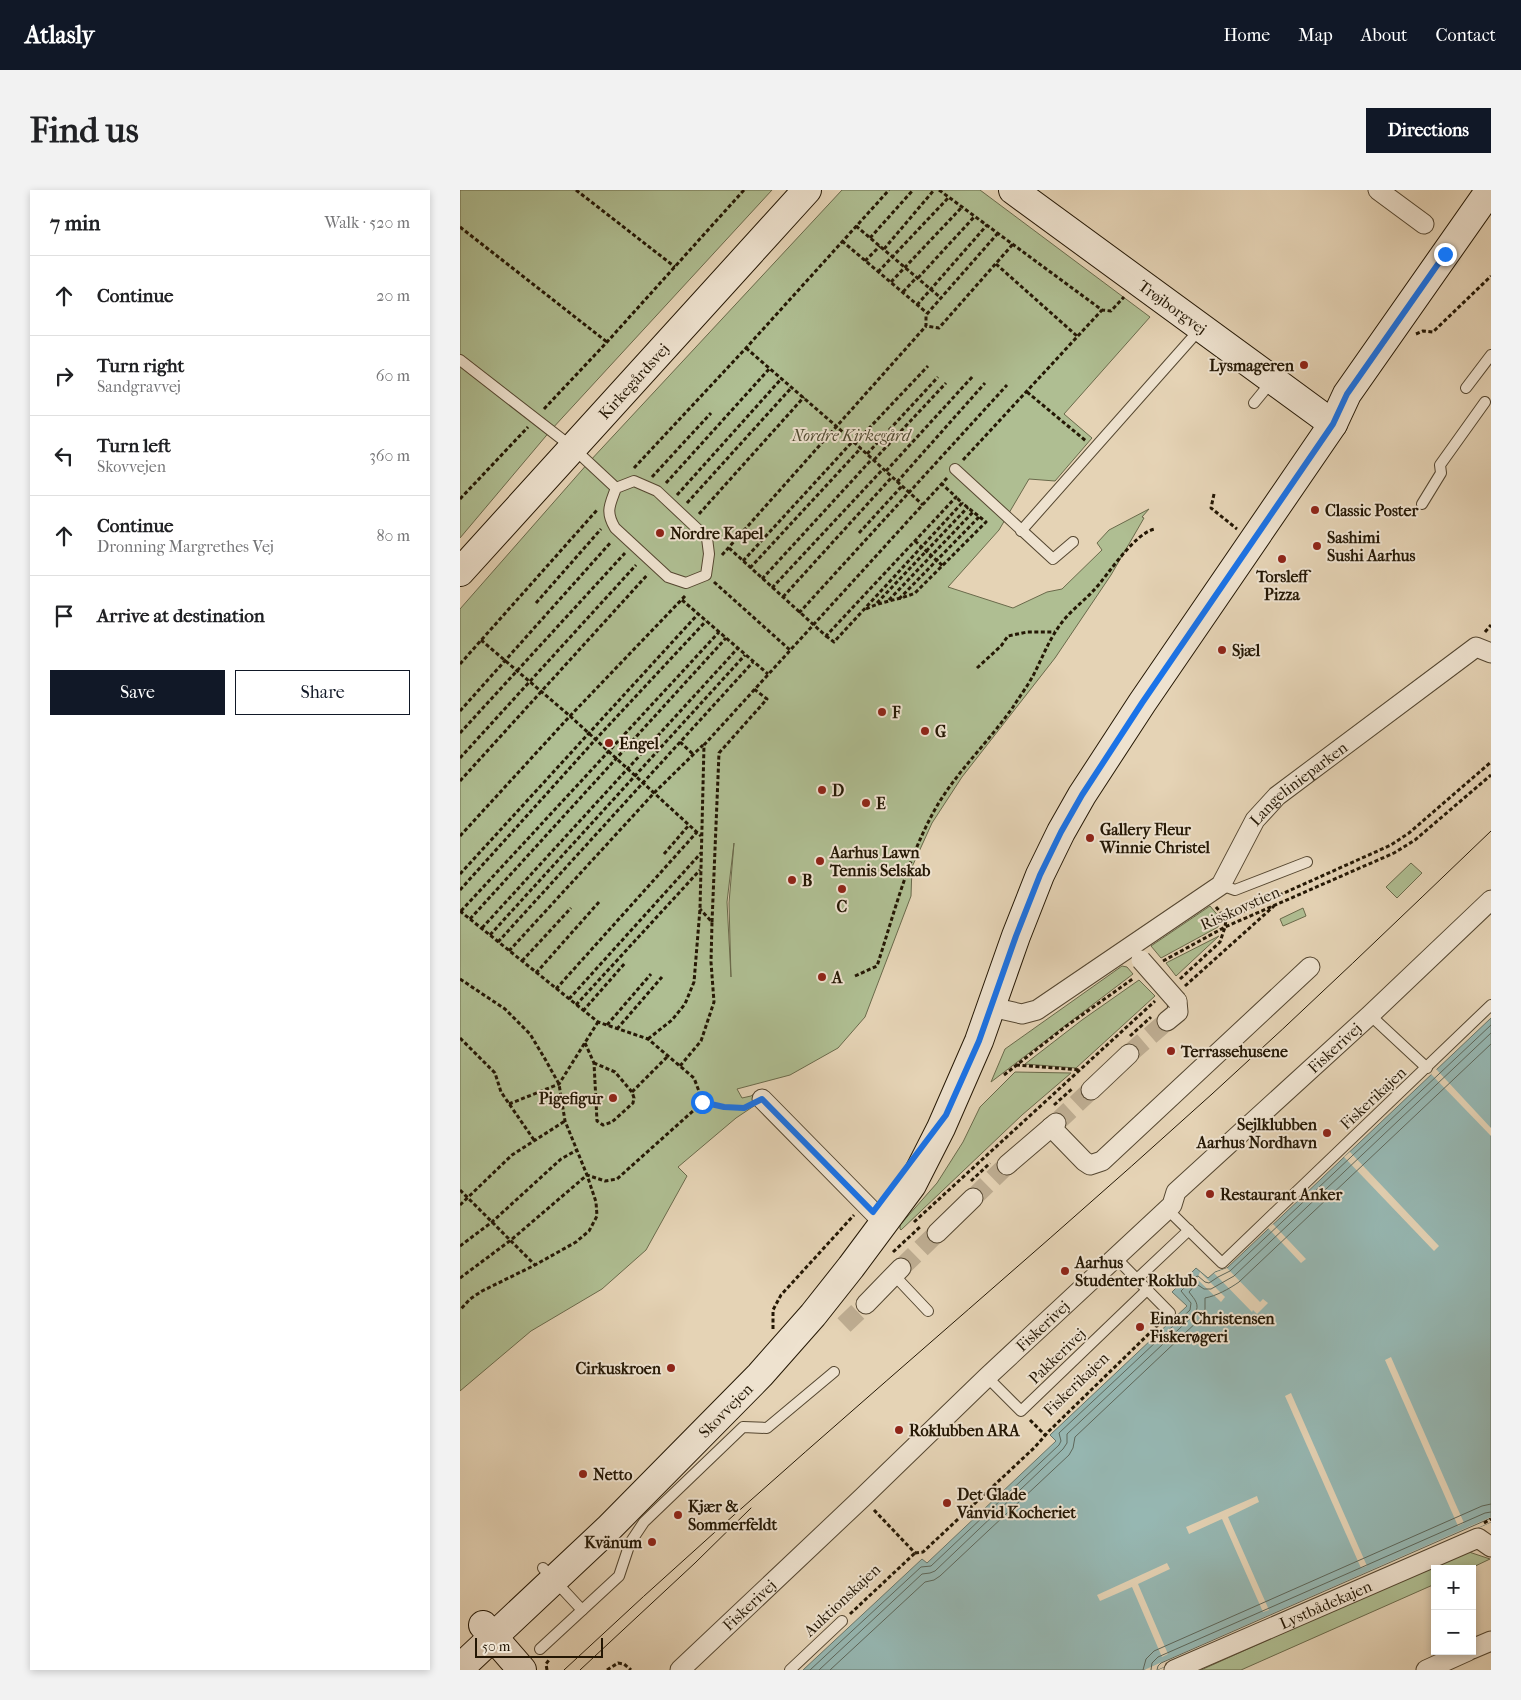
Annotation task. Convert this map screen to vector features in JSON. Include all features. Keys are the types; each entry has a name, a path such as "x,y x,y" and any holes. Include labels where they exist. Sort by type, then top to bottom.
{"street":[{"name":"Kirkegårdsvej","path":"462,567 807,190"},
{"name":"Trøjborgvej","path":"1013,190 1333,424"},
{"path":"1378,190 1424,224"},
{"path":"1333,424 1347,394 1490,190"},
{"path":"1333,424 1359,403 1491,214"},
{"name":"Skovvejen","path":"475,1649 684,1430 813,1290 871,1217 946,1115 979,1041 1040,875 1061,832 1082,795 1142,703 1333,424"},
{"name":"Langelinieparken","path":"991,1007 1022,1014 1037,1010 1142,961 1221,885 1256,820 1276,796 1476,648 1491,653"},
{"name":"Fiskerivej","path":"680,1670 987,1377 1172,1205 1176,1192 1370,1015 1491,900"},
{"path":"1142,961 1176,1001 1178,1012 1167,1021"},
{"path":"1006,1165 1054,1125 1084,1161 1090,1165 1102,1161 1310,967"},
{"path":"1090,1090 1129,1054"},
{"path":"762,1099 871,1217"},
{"path":"937,1233 973,1198"},
{"name":"Skovvejen","path":"548,1574 608,1529 760,1375 813,1315 871,1217"},
{"path":"866,1304 897,1272"},
{"name":"Lystbådekajen","path":"1174,1670 1487,1539"},
{"path":"1476,1647 1491,1641"},
{"path":"475,1649 522,1670"},
{"path":"1426,1670 1459,1655"}],"lane":[{"path":"1021,531 1200,328"},
{"path":"1466,388 1491,356"},
{"path":"460,360 572,447 616,488"},
{"path":"1254,403 1272,380"},
{"path":"1422,504 1441,474 1440,466 1485,402"},
{"path":"955,469 1053,559 1073,542"},
{"path":"634,481 644,486 658,492 707,538 710,554 706,574 686,583 668,577 620,532 609,519 608,511 616,488 634,481"},
{"path":"1221,885 1235,890 1307,862"},
{"name":"Fiskerikajen","path":"1167,1209 1222,1263 1491,1005"},
{"path":"1370,1015 1426,1068"},
{"path":"1137,1279 1189,1230"},
{"path":"1115,1257 1170,1313"},
{"path":"897,1272 928,1311"},
{"name":"Pakkerivej","path":"1021,1411 1148,1289"},
{"path":"540,1649 619,1576 630,1543 644,1522 743,1427 767,1428 834,1372"},
{"path":"987,1377 1021,1411"},
{"path":"548,1574 582,1610"},
{"name":"Auktionskajen","path":"790,1670 842,1621"}],"path":[{"path":"576,190 674,267"},
{"path":"460,498 607,342 743,192 738,190"},
{"path":"460,664 616,488 889,190"},
{"path":"870,238 913,190"},
{"path":"884,249 934,190"},
{"path":"939,190 1102,310 1111,311 1124,297 1135,280"},
{"path":"878,272 949,197"},
{"path":"891,282 962,207"},
{"path":"903,292 976,216"},
{"path":"918,305 987,225"},
{"path":"856,226 941,298"},
{"path":"460,227 607,342"},
{"path":"998,233 926,315 926,326 939,328 1013,244"},
{"path":"842,242 928,313"},
{"path":"865,261 880,246"},
{"path":"996,264 1077,336"},
{"path":"1402,340 1423,331 1433,332 1491,276"},
{"path":"509,951 654,793 704,745 1102,310"},
{"path":"746,348 861,448 923,505"},
{"path":"743,561 928,366"},
{"path":"658,492 770,368"},
{"path":"772,588 973,376"},
{"path":"867,454 938,377"},
{"path":"670,503 782,378"},
{"path":"762,579 946,383"},
{"path":"897,482 985,383"},
{"path":"799,612 1007,385"},
{"path":"679,512 792,387"},
{"path":"1027,392 1094,448"},
{"path":"690,523 804,398"},
{"path":"644,486 711,413"},
{"path":"750,568 861,448"},
{"path":"783,598 892,477"},
{"path":"864,610 876,604 903,599 915,593 986,522 942,484"},
{"path":"859,533 902,486"},
{"path":"1214,494 1211,508 1238,530"},
{"path":"826,636 956,497"},
{"path":"729,548 834,642 962,503"},
{"path":"876,604 968,508"},
{"path":"887,602 973,512"},
{"path":"899,599 979,517"},
{"path":"536,603 609,519"},
{"path":"855,976 877,966 890,919 919,843 933,813 958,776 1012,708 1034,674 1061,622 1095,590 1115,563 1136,541 1150,530 1155,529"},
{"path":"460,711 620,532"},
{"path":"915,541 943,566"},
{"path":"460,733 633,544"},
{"path":"460,758 644,555"},
{"path":"460,780 656,566"},
{"path":"706,574 790,650"},
{"path":"682,600 768,674"},
{"path":"460,874 698,614"},
{"path":"460,890 595,740 706,621"},
{"path":"702,1102 694,1078 648,1039 598,1022 460,911 719,632"},
{"path":"976,668 1001,646 1008,636 1027,632 1055,632"},
{"path":"470,919 726,638"},
{"path":"481,640 588,733 701,836"},
{"path":"482,928 738,648"},
{"path":"490,935 745,654"},
{"path":"498,942 753,662"},
{"path":"680,1066 701,1041 714,1002 711,962 718,753 767,699 754,689"},
{"path":"680,742 694,755"},
{"path":"648,1039 672,1020 685,1004 694,982 700,909 704,745"},
{"name":"Risskovstien","path":"1004,1074 1116,990 1142,961 1394,853 1405,847 1491,775"},
{"path":"664,854 689,825"},
{"path":"556,989 697,832"},
{"path":"569,999 701,853"},
{"path":"576,1005 700,870"},
{"path":"536,973 599,902"},
{"path":"522,961 571,908"},
{"path":"700,909 712,922"},
{"path":"583,1010 625,963"},
{"path":"607,1025 651,974"},
{"path":"616,1028 662,977"},
{"path":"460,978 505,1009 530,1034 558,1084 564,1120 587,1175 596,1202 597,1216 589,1231 576,1242 535,1266 482,1290 460,1310"},
{"path":"509,1104 558,1084 598,1022"},
{"path":"460,1038 496,1073 501,1092 534,1140"},
{"path":"585,1043 594,1063 597,1121 603,1125 612,1122 632,1103 634,1098 632,1092 615,1072 594,1063"},
{"path":"632,1092 668,1056"},
{"path":"1016,1065 1080,1070"},
{"path":"702,1102 724,1107 744,1108 762,1099"},
{"path":"587,1175 604,1181 617,1180 702,1102"},
{"path":"460,1205 512,1155 564,1120"},
{"path":"460,1246 492,1222 561,1159 576,1150"},
{"path":"460,1278 511,1240 587,1175"},
{"path":"460,1190 535,1266"},
{"path":"772,1335 773,1310 777,1301 871,1217"},
{"name":"Fiskerikajen","path":"915,1553 923,1552 1035,1447 1170,1313"},
{"path":"1021,1411 1045,1435"},
{"path":"862,1498 915,1553"},
{"name":"Auktionskajen","path":"842,1621 915,1553"},
{"path":"607,1670 618,1663 624,1664 632,1670"}],"green space":[{"path":"460,190 772,190 551,430 460,538"},
{"name":"Nordre Kirkegård","path":"842,190 980,190 1150,317 1064,414 1092,438 1055,481 1029,479 999,530 948,587 1013,608 1047,592 1062,589 1102,550 1097,543 1109,530 1149,509 1142,517 1144,518 1111,575 1055,658 962,777 932,823 912,867 911,896 865,1017 838,1048 790,1075 737,1089 742,1098 754,1094 760,1102 736,1118 678,1167 687,1176 646,1250 602,1289 531,1331 460,1391 460,609 589,462","holes":["734,843 729,903 731,977 727,902"]},
{"path":"1411,863 1422,873 1397,898 1386,887"},
{"path":"1210,906 1220,918 1218,927 1161,958 1151,946"},
{"path":"1303,908 1306,916 1283,926 1280,919"},
{"path":"1219,936 1176,976 1166,963"},
{"path":"1122,966 1127,967 1133,974 991,1082 1005,1049"},
{"path":"1139,980 1155,996 1076,1068 1025,1064 1082,1020"},
{"path":"1015,1072 1071,1073 1022,1115 901,1230 900,1225 937,1183 963,1142 980,1107"},
{"path":"1469,1552 1490,1559 1476,1566 1437,1565"},
{"path":"1431,1568 1431,1586 1241,1670 1201,1670"}],"water":[{"path":"1491,1018 1491,1522 1157,1670 803,1670 922,1559 927,1563 1056,1441 1050,1435 1187,1306 1172,1292 1196,1268 1208,1278 1215,1272 1227,1268"}],"pier":[{"path":"1436,1069 1491,1128 1491,1136 1431,1074"},
{"path":"1350,1152 1439,1246 1434,1251 1344,1157"},
{"path":"1273,1224 1306,1259 1301,1263 1268,1228"},
{"path":"1227,1268 1260,1302 1263,1299 1268,1303 1257,1314 1253,1310 1252,1312 1214,1273"},
{"path":"1200,1272 1225,1297 1221,1302 1197,1279"},
{"path":"1391,1357 1464,1523 1458,1526 1385,1360"},
{"path":"1291,1393 1367,1566 1361,1568 1285,1396"},
{"path":"1257,1496 1259,1502 1228,1517 1269,1610 1263,1612 1222,1519 1189,1534 1186,1527"},
{"path":"1491,1517 1491,1522 1157,1670 1144,1670"},
{"path":"1167,1563 1170,1569 1138,1584 1168,1654 1162,1657 1132,1587 1100,1601 1097,1595"}],"tunnel":[{"path":"1129,1054 1167,1021"},
{"path":"1056,1123 1091,1090"},
{"path":"973,1198 1007,1165"},
{"path":"901,1268 937,1233"},
{"path":"844,1325 866,1304"}],"tram line":[{"path":"564,1670 724,1524 1212,1094 1491,831"},
{"path":"580,1670 751,1508"}],"place":[{"name":"Lysmageren","path":"1304,365"},
{"name":"Classic Poster","path":"1315,510"},
{"name":"Nordre Kapel","path":"660,533"},
{"name":"Sashimi Sushi Aarhus","path":"1317,546"},
{"name":"Torsleff Pizza","path":"1282,559"},
{"name":"Sjæl","path":"1222,650"},
{"name":"F","path":"882,712"},
{"name":"G","path":"925,731"},
{"name":"Engel","path":"609,743"},
{"name":"D","path":"822,790"},
{"name":"E","path":"866,803"},
{"name":"Gallery Fleur Winnie Christel","path":"1090,838"},
{"name":"Aarhus Lawn Tennis Selskab","path":"820,861"},
{"name":"B","path":"792,880"},
{"name":"C","path":"842,889"},
{"name":"A","path":"822,977"},
{"name":"Terrassehusene","path":"1171,1051"},
{"name":"Pigefigur","path":"613,1098"},
{"name":"Sejlklubben Aarhus Nordhavn","path":"1327,1133"},
{"name":"Restaurant Anker","path":"1210,1194"},
{"name":"Aarhus Studenter Roklub","path":"1065,1271"},
{"name":"Einar Christensen Fiskerøgeri","path":"1140,1327"},
{"name":"Cirkuskroen","path":"671,1368"},
{"name":"Roklubben ARA","path":"899,1430"},
{"name":"Netto","path":"583,1474"},
{"name":"Det Glade Vanvid Kocheriet","path":"947,1503"},
{"name":"Kjær & Sommerfeldt","path":"678,1515"},
{"name":"Kvänum","path":"652,1542"}],"route":[{"path":"702,1102 724,1107 744,1108 762,1099 873,1212 946,1115 979,1041 1040,875 1082,795 1142,703 1333,424 1347,394 1445,254"}]}
